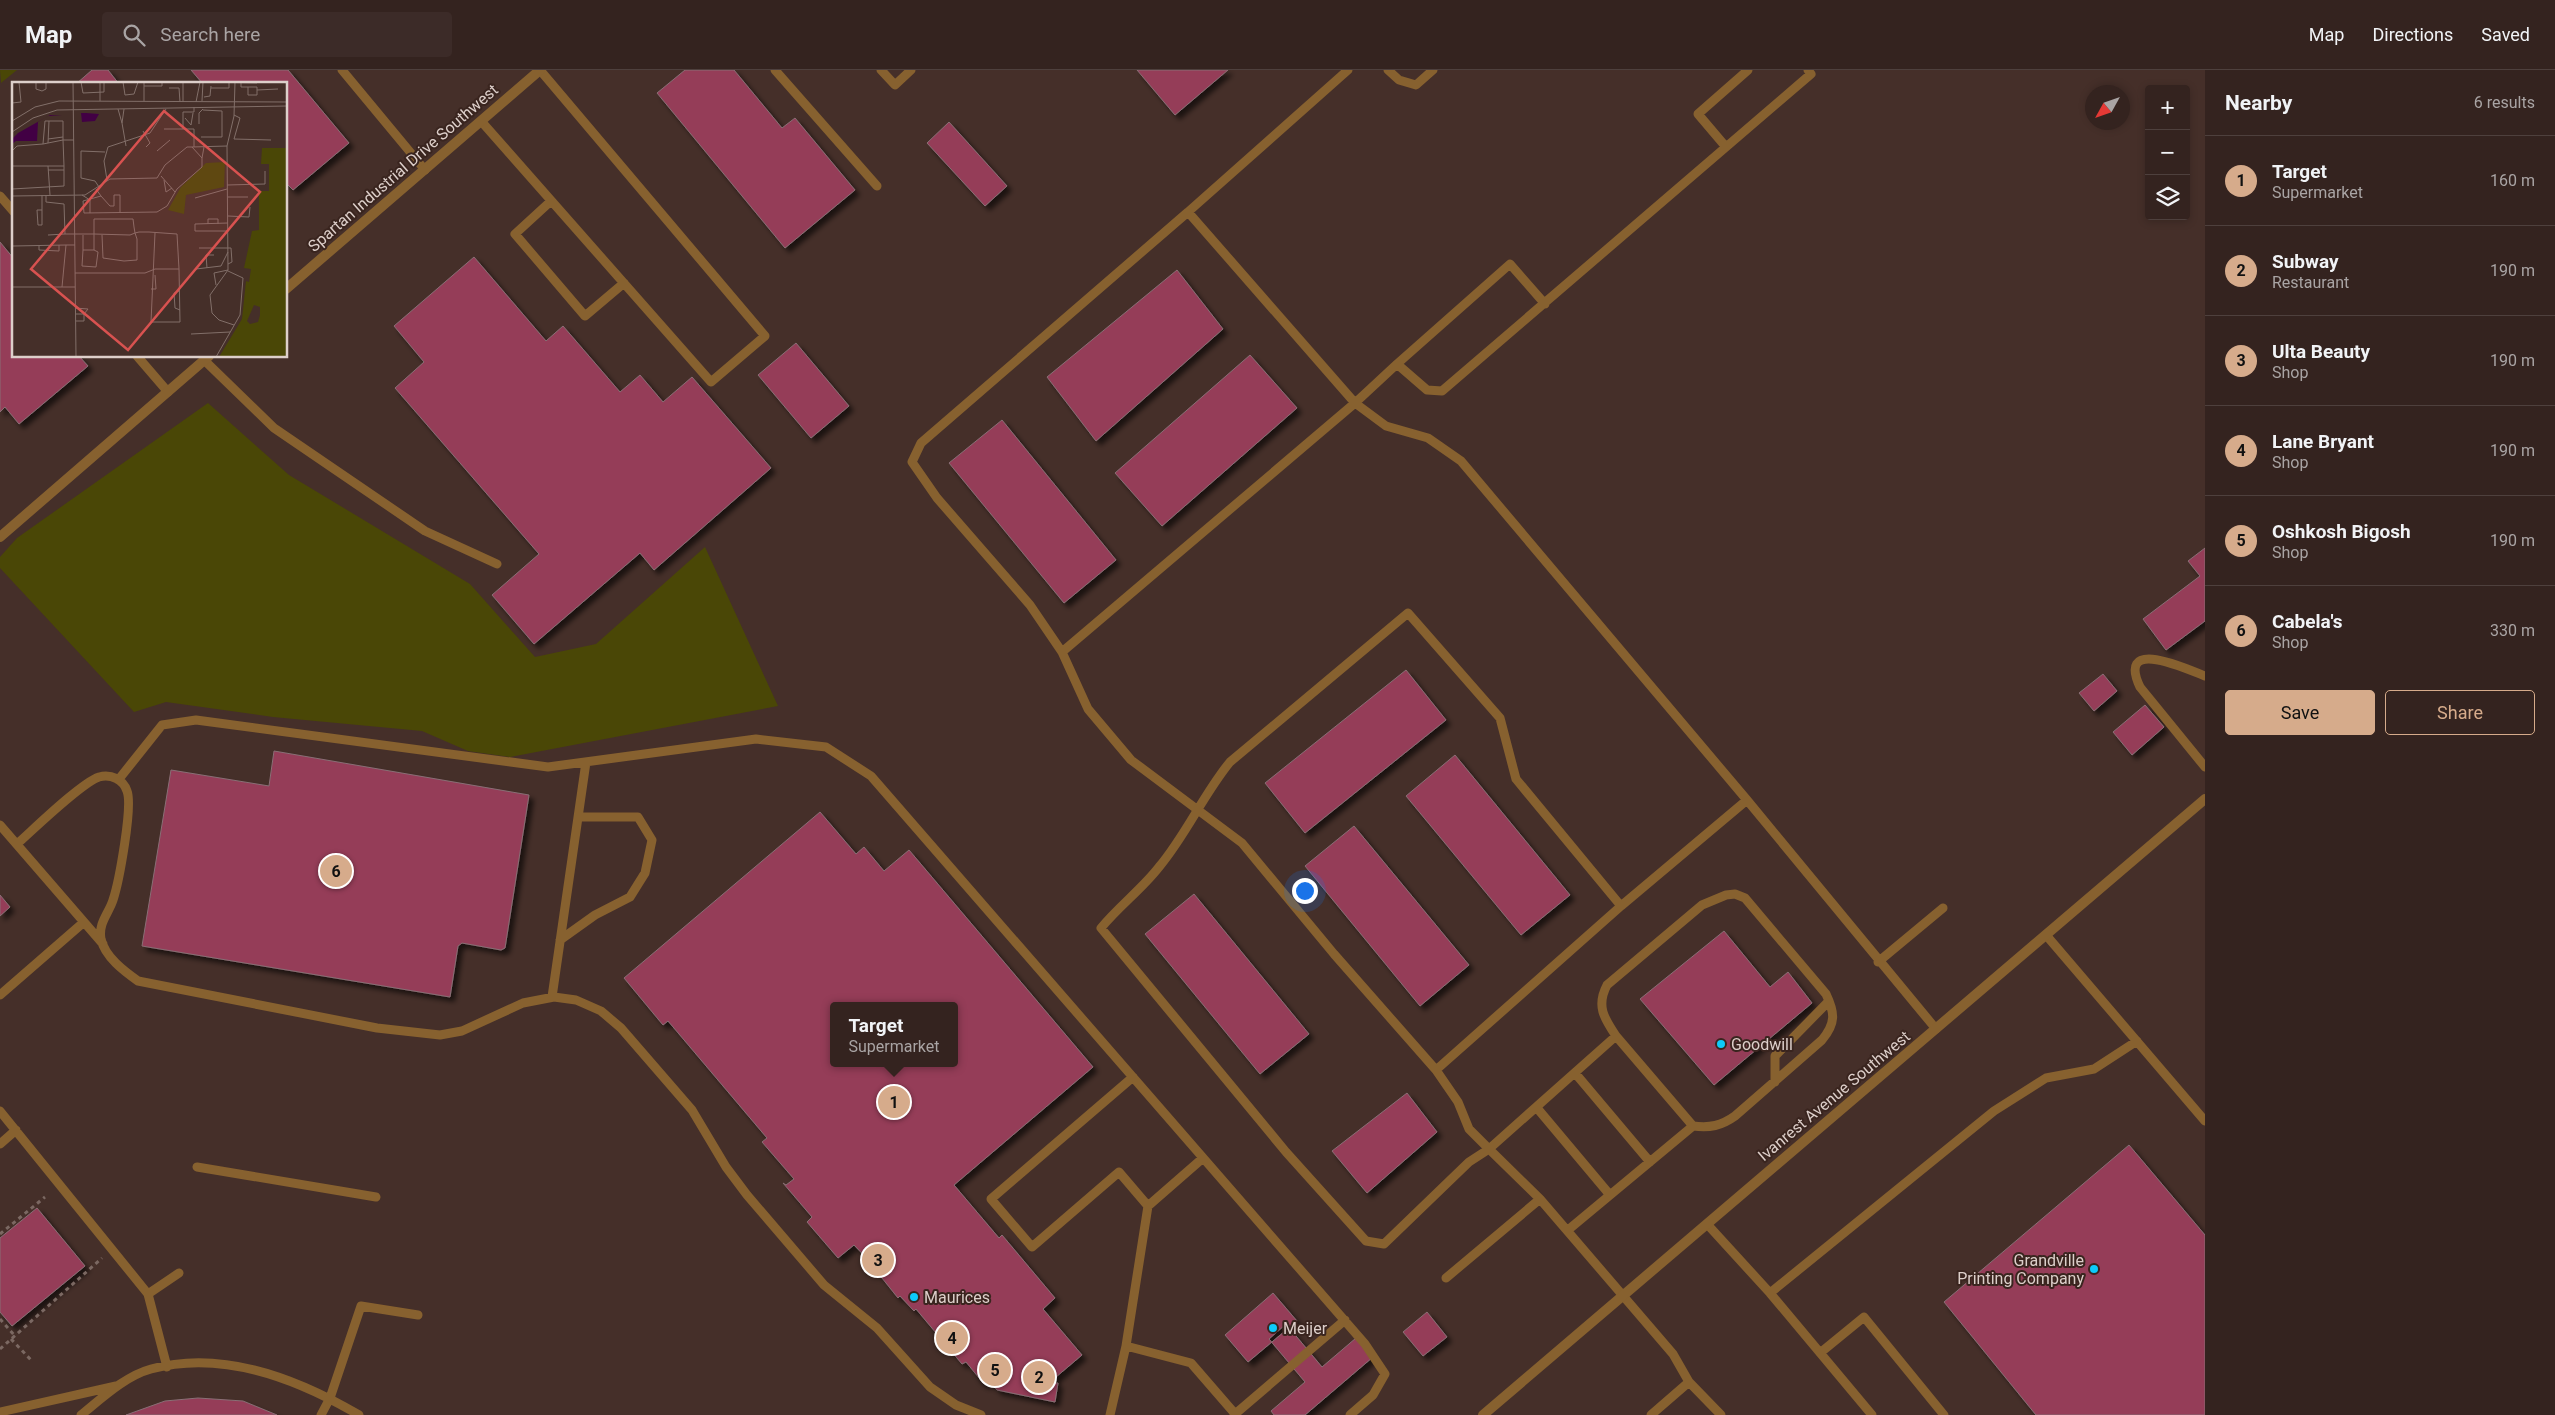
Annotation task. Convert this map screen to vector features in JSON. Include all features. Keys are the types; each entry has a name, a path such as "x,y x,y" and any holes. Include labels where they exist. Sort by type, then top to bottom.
{"street":[{"name":"Spartan Industrial Drive Southwest","path":"288,287 540,70"},
{"path":"0,537 206,358"},
{"name":"Ivanrest Avenue Southwest","path":"1483,1415 2205,799"}],"lane":[{"path":"342,70 425,170"},
{"path":"481,121 711,382 765,336 540,70"},
{"path":"775,70 877,186"},
{"path":"881,70 895,85 911,70"},
{"path":"1348,70 1188,212 921,443 912,462 937,498 1030,605 1062,652 1088,709 1131,760 1242,843 1334,954 1436,1070 1458,1102 1469,1129 1540,1199 1568,1230 1673,1354 1690,1382 1721,1415"},
{"path":"1388,70 1399,80 1416,85 1433,70"},
{"path":"1726,147 1698,114 1748,70"},
{"path":"1397,364 1427,390 1442,391 1811,74 1808,70"},
{"path":"0,196 12,210"},
{"path":"551,201 515,234 585,316 624,283"},
{"path":"1188,212 1355,403 1386,426 1428,438 1461,461 1747,800 1878,962 1936,1029"},
{"path":"1062,652 1355,403 1510,264 1545,304"},
{"path":"139,358 168,392"},
{"path":"206,358 274,428 425,531 497,564"},
{"path":"1616,1036 1488,1149 1468,1162 1384,1244 1366,1242 1286,1152 1101,928 1159,867 1214,782 1230,762 1408,614 1500,718 1516,779 1621,906"},
{"path":"2205,676 2157,658 2144,659 2137,666 2135,677 2140,687 2205,766"},
{"path":"119,779 162,725 196,720 548,767 756,739 826,746 871,776 1365,1344 1385,1374 1373,1395 1354,1414"},
{"path":"552,997 586,762"},
{"path":"17,844 89,782 108,776 119,779 127,790 129,803 117,883 113,900 101,924 104,945"},
{"path":"1436,1070 1621,906 1747,800"},
{"path":"560,940 596,916 630,897 645,873 652,840 638,817 578,817"},
{"path":"0,825 104,945 123,970 138,981 413,1034 440,1036 462,1031 523,1003 552,997 576,1000 601,1011 621,1028 692,1110 733,1176 818,1279 877,1328 930,1386 956,1405 981,1415"},
{"path":"1735,894 1745,898 1829,1001 1833,1008 1834,1019 1830,1030 1775,1082 1725,1124 1705,1128 1693,1126 1616,1036 1603,1016 1600,1003 1607,985 1702,905 1726,895 1735,894"},
{"path":"1878,962 1943,908"},
{"path":"0,996 84,922"},
{"path":"2046,935 2205,1121"},
{"path":"1775,1082 1774,1056 1829,1001"},
{"path":"1770,1293 1994,1110 2046,1078 2094,1069 2137,1041"},
{"path":"1575,1073 1650,1162"},
{"path":"1133,1077 991,1199 1032,1247 1119,1172 1148,1206"},
{"path":"1536,1108 1610,1195"},
{"path":"0,1111 148,1294 167,1367"},
{"path":"1568,1230 1693,1126"},
{"path":"0,1144 16,1130"},
{"path":"1110,1415 1126,1346 1148,1206 1203,1158"},
{"path":"197,1167 376,1197"},
{"path":"1446,1278 1540,1199"},
{"path":"1707,1224 1770,1293 1872,1415"},
{"path":"148,1294 179,1273"},
{"path":"321,1415 330,1398 361,1306 418,1314"},
{"path":"1820,1352 1864,1317 1944,1415"},
{"path":"1126,1346 1191,1363 1235,1414 1345,1320"},
{"path":"81,1415 119,1386 150,1369 193,1363 235,1366 275,1374 330,1398 359,1415"},
{"path":"1651,1415 1690,1382"},
{"path":"0,1412 119,1386"},
{"path":"952,1415 956,1405"}],"path":[{"path":"0,1234 45,1197"},
{"path":"0,1349 103,1258"},
{"path":"0,1319 15,1336"},
{"path":"11,1339 31,1360"}],"shaded area":[{"path":"0,70 17,70 1,83"},
{"path":"208,403 289,475 470,584 535,657 596,644 705,547 778,706 510,757 468,751 422,731 273,717 166,702 134,712 0,568 0,557 17,538"}],"building":[{"path":"92,70 108,70 117,82 78,82"},
{"path":"191,70 288,70 349,143 293,190 288,185 288,82 201,82"},
{"path":"685,70 734,70 782,128 795,118 855,190 785,248 657,93"},
{"path":"1137,70 1228,70 1175,115"},
{"path":"949,122 1007,186 985,206 927,143"},
{"path":"0,242 12,257 12,358 81,358 88,366 19,424 5,407 0,412"},
{"path":"474,257 546,341 563,326 620,392 640,375 663,402 692,377 771,468 654,570 640,553 534,644 492,595 539,554 395,388 424,362 394,326"},
{"path":"1177,270 1223,329 1096,441 1047,377"},
{"path":"796,343 849,406 811,438 758,375"},
{"path":"1250,355 1297,408 1162,526 1115,473"},
{"path":"1002,420 1116,560 1064,603 949,463"},
{"path":"2205,548 2205,621 2166,650 2143,619 2200,576 2188,561"},
{"path":"1406,670 1446,720 1305,833 1265,783"},
{"path":"2103,674 2117,691 2094,711 2079,693"},
{"path":"2145,705 2164,727 2132,755 2113,732"},
{"path":"274,751 529,795 505,948 501,950 462,943 458,946 450,997 142,946 171,770 269,786"},
{"path":"1455,755 1570,895 1521,935 1406,796"},
{"path":"820,812 856,854 864,847 884,871 909,850 1093,1067 954,1185 999,1238 1002,1235 1055,1298 1043,1309 1082,1355 1056,1377 1054,1383 1058,1383 1055,1402 997,1390 989,1380 984,1384 966,1362 962,1364 916,1309 914,1311 900,1296 898,1298 878,1273 879,1271 854,1245 838,1258 807,1222 812,1217 783,1183 786,1185 794,1179 762,1142 767,1138 668,1021 663,1025 624,978"},
{"path":"1354,826 1469,965 1420,1006 1305,866"},
{"path":"1194,894 1309,1034 1260,1074 1145,934"},
{"path":"0,895 10,907 0,916"},
{"name":"Goodwill","path":"1724,931 1770,987 1788,972 1812,1003 1714,1085 1640,999"},
{"path":"1407,1093 1437,1132 1367,1193 1332,1151"},
{"name":"Grandville Printing Company","path":"2129,1145 2205,1235 2205,1415 2036,1415 1944,1302"},
{"path":"37,1208 85,1266 12,1326 0,1312 0,1238"},
{"path":"1273,1293 1297,1321 1248,1362 1225,1335"},
{"path":"1427,1312 1447,1337 1423,1356 1403,1332"},
{"path":"1286,1324 1322,1367 1356,1338 1373,1357 1305,1415 1274,1415 1271,1411 1305,1382 1269,1339"},
{"path":"198,1398 243,1401 277,1415 126,1415 165,1401"}],"place":[{"name":"Cabela's","path":"336,871"},
{"name":"Goodwill","path":"1721,1044"},
{"name":"Target","path":"894,1102"},
{"name":"Ulta Beauty","path":"878,1260"},
{"name":"Grandville Printing Company","path":"2094,1269"},
{"name":"Maurices","path":"914,1297"},
{"name":"Meijer","path":"1273,1328"},
{"name":"Lane Bryant","path":"952,1338"},
{"name":"Oshkosh Bigosh","path":"995,1370"},
{"name":"Subway","path":"1039,1377"}]}
